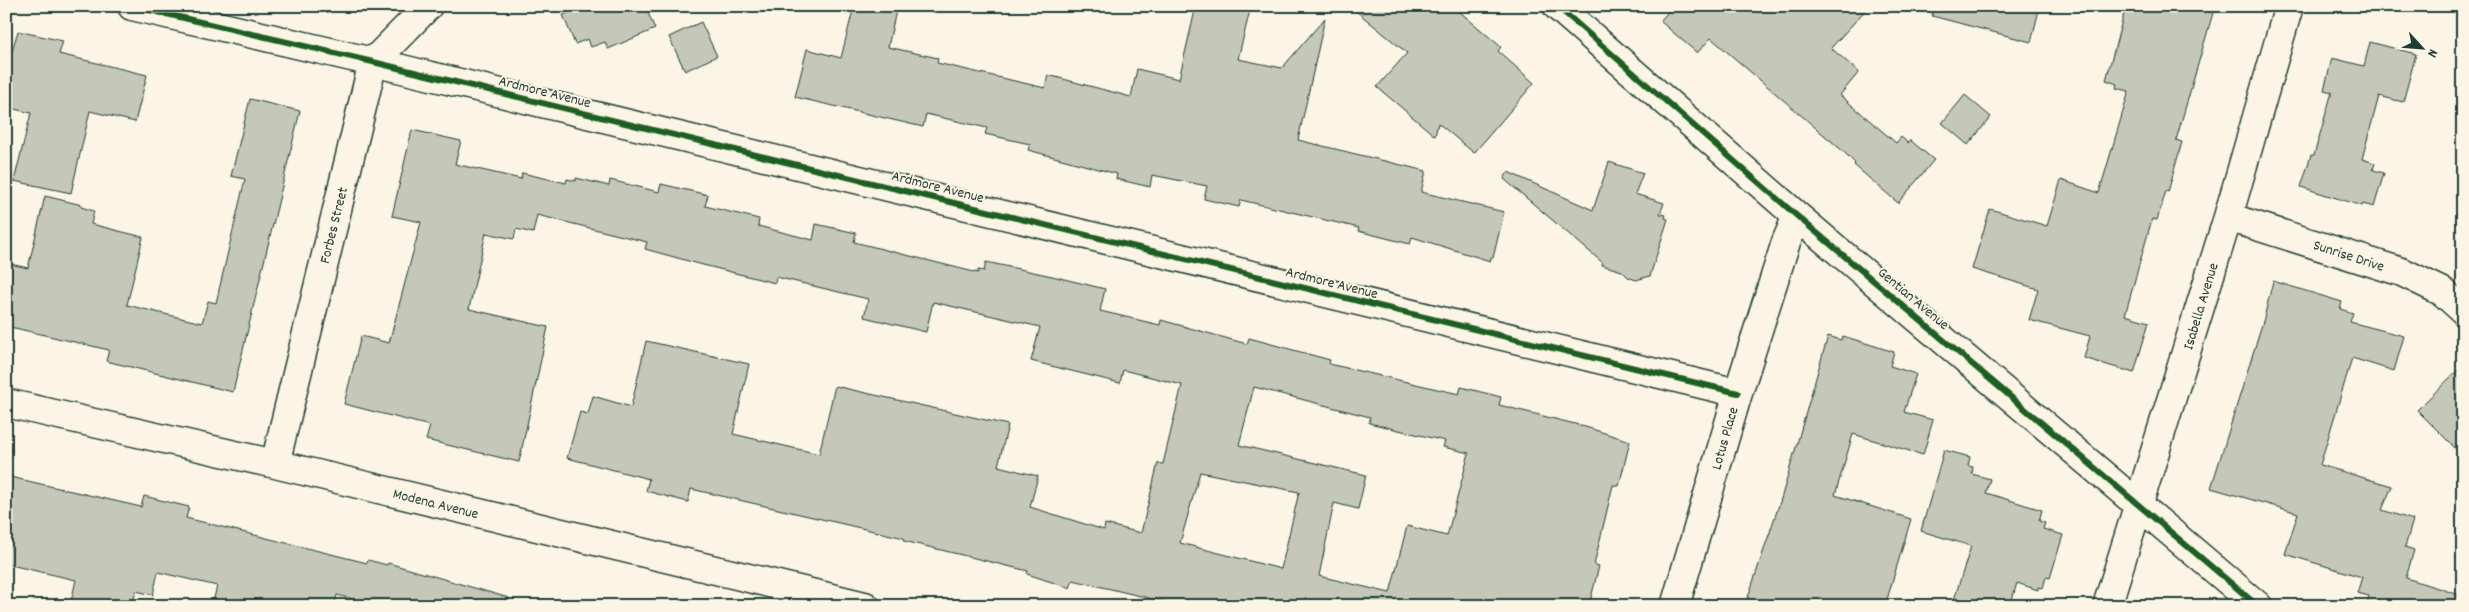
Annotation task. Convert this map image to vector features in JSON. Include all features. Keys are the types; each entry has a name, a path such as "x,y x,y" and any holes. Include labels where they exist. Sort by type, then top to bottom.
{"street":[{"name":"Ardmore Avenue","path":"132,6 373,62 1738,392"},
{"path":"373,62 428,6"},
{"name":"Gentian Avenue","path":"1556,6 1798,216 2258,606"},
{"name":"Isabella Avenue","path":"2107,606 2228,216 2289,6"},
{"name":"Forbes Street","path":"275,464 373,62"},
{"name":"Lotus Place","path":"1675,606 1738,392 1786,242 1798,216"},
{"name":"Sunrise Drive","path":"2228,216 2402,272 2443,292 2463,310"},
{"name":"Modena Avenue","path":"6,403 275,464 865,606"}],"building":[{"path":"584,6 645,6 655,29 608,49 605,42 591,47 588,39 575,44 563,15"},
{"path":"854,6 897,6 888,47 938,58 937,63 1045,88 1048,75 1131,97 1137,69 1179,79 1196,6 1251,6 1238,59 1282,68 1325,18 1298,140 1426,171 1421,192 1504,212 1493,258 1491,257 1490,261 1412,237 1410,244 1358,231 1359,228 1241,200 1239,207 1204,199 1207,186 1152,175 1150,187 1116,179 1117,174 1028,150 1030,144 985,134 987,128 926,114 923,127 795,97 807,49 841,58"},
{"path":"1350,6 1453,6 1501,47 1498,51 1534,83 1474,153 1438,123 1435,136 1377,87 1407,53"},
{"path":"1673,6 1869,6 1831,48 1859,72 1840,95 1896,143 1901,137 1908,143 1910,140 1934,160 1898,203 1854,165 1855,163 1845,153 1711,38 1697,53 1660,21"},
{"path":"1934,6 2040,6 2031,42 1932,16"},
{"path":"2126,6 2215,6 2176,140 2182,142 2168,192 2166,191 2157,220 2152,219 2125,315 2149,322 2134,373 2084,358 2090,336 2029,320 2038,289 1972,269 1990,209 2047,226 2061,180 2099,193 2129,91 2116,88 2117,84 2106,80"},
{"path":"701,22 717,56 685,71 669,37"},
{"path":"18,31 63,41 59,54 147,75 135,122 90,111 71,193 14,181 31,113 6,107 6,71"},
{"path":"2370,42 2416,54 2403,102 2379,96 2362,159 2375,163 2373,170 2384,173 2374,207 2363,204 2362,206 2301,187 2311,155 2314,155 2332,92 2324,90 2332,58 2364,66"},
{"path":"1965,95 1991,117 1968,145 1942,123"},
{"path":"250,99 300,111 233,392 106,361 109,350 6,326 6,263 28,268 45,196 82,205 81,207 94,211 91,224 143,237 127,305 202,323 208,301 216,303 245,179 231,176"},
{"path":"412,130 461,141 455,164 521,179 522,173 566,183 567,179 576,181 576,178 609,186 610,180 659,192 661,184 708,195 705,206 759,219 758,226 813,240 816,224 856,233 854,242 978,273 978,270 984,271 986,262 1052,276 1105,289 1100,311 1160,325 1161,320 1247,344 1249,338 1330,360 1329,364 1459,394 1461,387 1501,397 1499,405 1579,425 1630,441 1619,486 1613,485 1594,565 1599,566 1589,606 1182,606 1073,580 1070,588 1027,574 1028,571 904,541 904,538 691,489 688,502 646,491 649,479 567,458 580,412 588,414 593,396 631,407 646,341 749,364 733,434 819,454 835,386 1008,425 998,466 1038,476 1030,507 1104,530 1105,524 1141,533 1158,463 1163,464 1182,385 1123,370 1120,383 1031,361 1040,327 933,302 926,332 864,317 868,299 776,277 775,283 703,265 645,249 647,242 537,215 533,233 516,229 514,239 486,233 469,309 548,327 519,462 426,440 430,426 344,404 361,336 389,343 421,222 392,216","holes":["1254,387 1370,417 1369,423 1445,441 1443,447 1469,453 1447,536 1407,526 1390,593 1319,576 1334,503 1358,509 1366,475 1239,445","1200,472 1299,492 1281,569 1180,543"]},
{"path":"1609,162 1643,173 1635,194 1664,203 1660,214 1666,215 1665,218 1668,219 1650,276 1636,280 1628,277 1622,271 1602,265 1603,263 1504,179 1508,172 1593,210"},
{"path":"2273,281 2342,302 2340,309 2353,313 2350,322 2404,336 2394,371 2352,358 2320,465 2392,486 2382,510 2413,520 2405,547 2414,550 2406,578 2463,596 2463,606 2366,606 2369,596 2357,593 2362,577 2285,554 2298,513 2211,488 2264,318"},
{"path":"1828,336 1841,340 1843,336 1894,352 1890,366 1916,374 1904,412 1933,420 1923,455 1853,434 1835,495 1911,519 1885,606 1745,606 1781,499"},
{"path":"2463,365 2463,456 2417,410"},
{"path":"1944,450 1970,457 1968,466 1973,467 1972,474 1990,479 1986,493 2042,510 2039,521 2045,523 2043,529 2063,535 2050,578 2046,577 2043,588 2038,587 2038,590 2017,583 2010,606 1952,606 1971,546 1921,531"},
{"path":"6,476 141,507 144,496 189,507 186,518 367,563 368,560 387,565 388,563 509,598 508,606 380,606 337,595 334,606 212,606 217,586 158,572 153,595 136,591 132,606 70,606 76,580 6,564"}],"cycle path":[{"path":"132,6 373,62 1738,393"},
{"path":"1557,6 1797,216 2258,606"}]}
